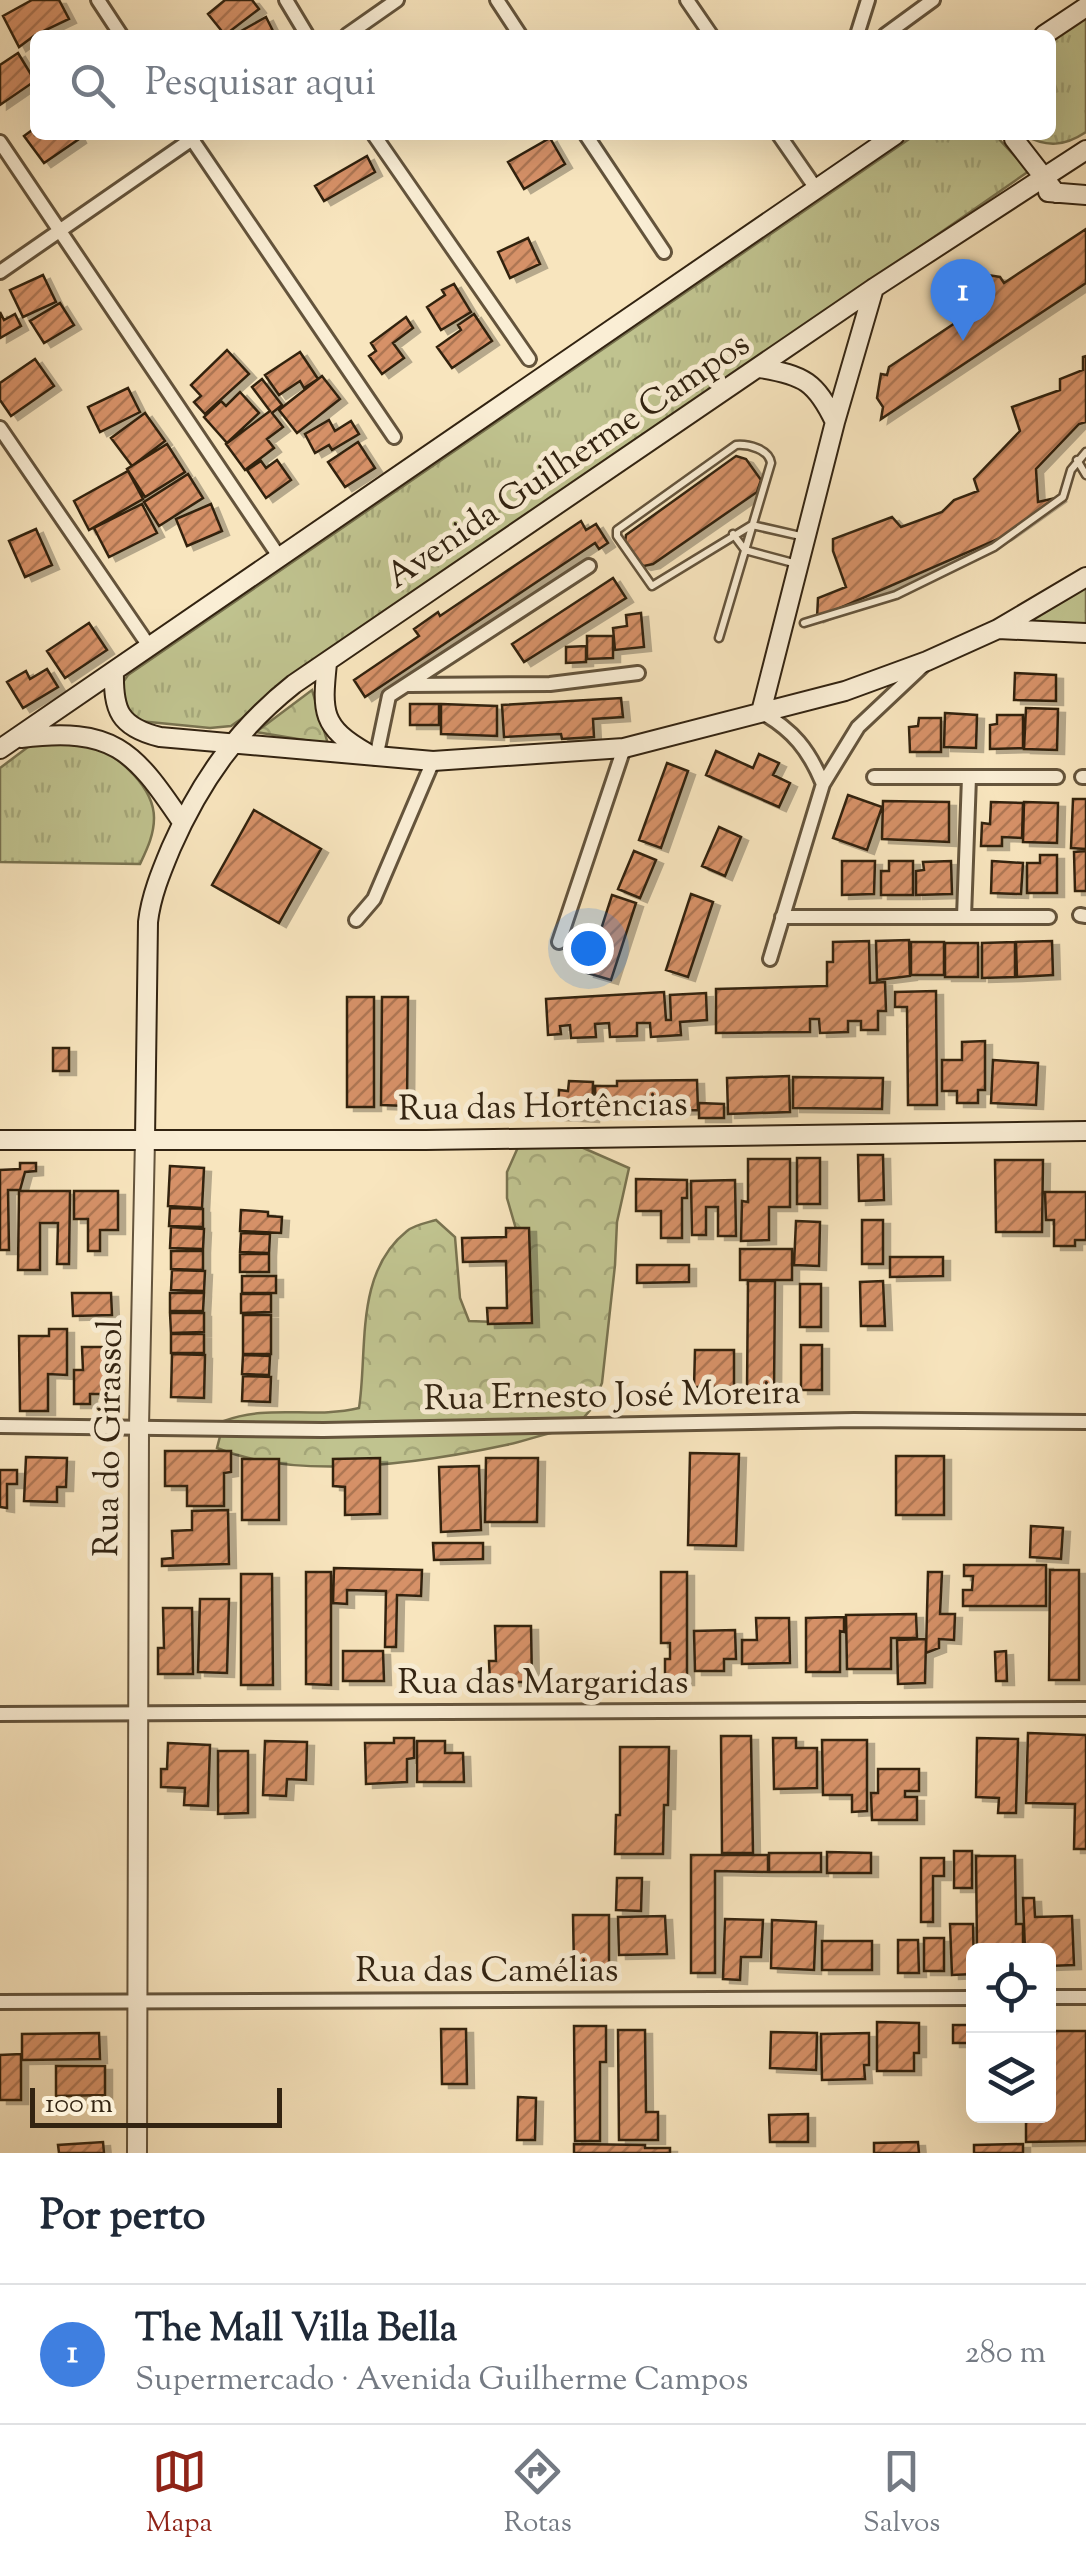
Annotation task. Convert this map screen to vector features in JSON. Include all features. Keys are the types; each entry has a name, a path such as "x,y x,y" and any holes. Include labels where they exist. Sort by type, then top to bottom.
{"main road":[{"path":"1052,30 1086,7"},
{"path":"8,744 888,140"},
{"path":"1014,140 1056,192"},
{"path":"1016,140 1046,159 1068,161"},
{"name":"Avenida Guilherme Campos","path":"231,744 260,710 327,663 874,288 1086,150"},
{"path":"1022,189 1086,194"},
{"path":"761,712 835,422 874,288"},
{"path":"760,368 790,373 808,381 822,396 835,422"},
{"path":"114,671 114,700 119,714 142,733 433,761 624,748 844,690 928,661 998,630 1086,577"},
{"path":"998,630 1086,633"},
{"path":"327,663 325,713 331,728 343,740 376,758"},
{"path":"8,744 51,734 78,736 119,747 152,778 182,822"},
{"name":"Rua do Girassol","path":"136,2153 139,1427 148,922 155,887 182,822 206,777 231,744"},
{"name":"Rua das Hortências","path":"0,1140 426,1140 1086,1131"}],"street":[{"path":"98,0 119,30"},
{"path":"286,0 303,30"},
{"path":"354,30 397,0"},
{"path":"497,0 517,30"},
{"path":"687,0 708,30"},
{"path":"859,30 868,0"},
{"path":"892,30 933,0"},
{"path":"0,272 187,140"},
{"path":"196,140 394,437"},
{"path":"377,140 529,359"},
{"path":"589,140 664,252"},
{"path":"782,140 817,190"},
{"path":"0,142 278,556"},
{"path":"0,428 148,646"},
{"path":"376,758 389,696 590,566"},
{"path":"770,959 823,784 858,727 928,661"},
{"path":"407,685 550,684 638,673"},
{"path":"761,712 799,739 823,784"},
{"path":"559,942 624,748"},
{"path":"356,920 374,899 433,761"},
{"path":"874,777 1057,777"},
{"path":"964,917 969,777"},
{"path":"782,917 1049,917"},
{"name":"Rua Ernesto José Moreira","path":"0,1426 324,1430 854,1420 1086,1422"},
{"name":"Rua das Margaridas","path":"0,1714 1086,1710"},
{"path":"1056,1997 1086,1997"},
{"name":"Rua das Camélias","path":"0,2002 966,1998"}],"lane":[{"path":"720,638 752,525 770,456 742,444 730,448 616,533 652,586 752,525 806,538"},
{"path":"804,623 896,594 994,546 1063,497 1071,470 1086,452"},
{"path":"1077,460 1086,475"},
{"path":"733,534 745,550 798,564"}],"green space":[{"path":"1086,13 1086,132 1056,144 1035,140 1056,140 1056,34"},
{"path":"908,140 1000,140 1029,171 231,726 210,728 139,721 121,705 119,688 128,675"},
{"path":"1086,584 1086,629 1015,625"},
{"path":"312,690 328,744 256,732"},
{"path":"61,742 103,751 142,785 154,818 140,864 0,862 0,768 32,744"},
{"path":"572,1143 629,1168 617,1222 602,1383 591,1409 574,1429 473,1452 360,1466 285,1464 217,1448 224,1421 241,1416 359,1408 371,1290 390,1248 413,1227 436,1220 455,1237 460,1298 469,1321 496,1322 520,1306 516,1229 507,1198 507,1172 519,1145"}],"building":[{"path":"32,0 59,0 69,19 46,30 30,30 30,39 19,47 3,16"},
{"path":"225,0 252,0 259,9 232,30 221,30 208,14"},
{"path":"266,17 272,30 243,30"},
{"path":"18,53 30,73 30,84 0,105 0,65"},
{"path":"30,132 30,140 78,140 44,163 24,136"},
{"path":"551,140 565,164 524,189 508,162"},
{"path":"367,156 375,172 324,201 315,186"},
{"path":"1086,229 1086,283 881,419 883,407 877,398 881,374 887,375 889,367 967,315 971,286 988,275 1000,277 1004,283"},
{"path":"528,238 540,264 510,278 498,252"},
{"path":"43,275 56,302 23,317 10,290"},
{"path":"454,284 471,312 441,330 427,307 445,295 442,290"},
{"path":"60,303 74,325 44,343 30,321"},
{"path":"0,312 4,320 15,314 21,326 0,338"},
{"path":"474,314 492,341 452,368 437,347 461,330 458,325"},
{"path":"406,317 413,328 393,343 404,358 382,374 369,356 376,351 371,343"},
{"path":"227,350 249,374 205,414 194,402 201,396 191,385"},
{"path":"300,352 318,379 304,388 300,381 279,395 265,375"},
{"path":"1086,356 1086,422 1079,424 1036,469 1038,502 1060,497 1005,536 817,618 818,598 846,587 833,551 833,539 892,517 901,527 942,512 954,500 978,491 974,479 1020,431 1012,407 1060,390 1060,379 1083,370"},
{"path":"35,359 54,386 11,416 0,400 0,383"},
{"path":"322,376 340,399 297,433 279,410"},
{"path":"262,379 282,405 272,413 283,427 267,439 274,448 245,470 226,444 270,411 252,387"},
{"path":"128,388 140,412 100,432 88,407"},
{"path":"240,392 259,413 227,443 204,417 221,401 226,406"},
{"path":"145,413 165,441 132,466 111,438"},
{"path":"329,420 335,431 351,421 359,434 332,450 329,445 315,453 305,434"},
{"path":"358,442 375,468 345,487 328,462"},
{"path":"167,444 185,472 145,497 127,469"},
{"path":"736,456 746,459 761,480 757,492 653,564 639,563 625,542 626,535"},
{"path":"277,460 291,480 266,498 247,470 261,461 266,468"},
{"path":"128,471 143,499 89,530 74,501"},
{"path":"188,474 203,498 159,526 144,502"},
{"path":"142,504 157,533 109,557 94,528"},
{"path":"211,504 222,531 187,546 176,519"},
{"path":"581,521 586,530 596,524 608,543 599,549 595,543 365,697 354,680 419,636 414,629 438,612 440,616"},
{"path":"36,529 52,565 25,577 9,541"},
{"path":"613,578 626,598 524,662 512,644"},
{"path":"641,613 644,647 615,650 613,628 627,626 626,615"},
{"path":"89,623 107,650 65,678 47,651"},
{"path":"587,636 613,636 613,658 587,659"},
{"path":"586,646 586,662 566,663 566,647"},
{"path":"47,669 58,687 23,708 7,682 26,671 30,679"},
{"path":"1015,673 1056,675 1056,701 1014,700"},
{"path":"621,698 623,717 593,719 594,737 504,737 502,705"},
{"path":"410,704 439,704 439,725 410,725"},
{"path":"441,704 497,706 497,736 441,734"},
{"path":"1026,708 1058,709 1057,750 1024,749"},
{"path":"945,713 977,715 976,748 944,747"},
{"path":"997,715 1023,715 1023,748 990,749 990,725 997,724"},
{"path":"919,718 941,718 941,752 910,752 909,727 918,726"},
{"path":"716,751 753,768 759,754 779,763 773,775 790,783 779,807 706,775"},
{"path":"667,763 688,771 661,848 639,840"},
{"path":"848,795 882,807 867,850 833,838"},
{"path":"1073,799 1086,799 1086,849 1071,848"},
{"path":"883,801 949,802 949,842 882,839"},
{"path":"991,802 1023,803 1022,838 1002,837 1002,846 981,846 982,823 990,824"},
{"path":"1024,802 1058,803 1057,843 1023,842"},
{"path":"254,810 321,849 279,923 212,885"},
{"path":"719,827 741,837 725,876 702,866"},
{"path":"634,851 656,860 640,898 618,889"},
{"path":"1086,851 1086,891 1075,891 1074,852"},
{"path":"1040,855 1057,855 1057,893 1027,893 1027,863 1040,863"},
{"path":"842,861 875,861 874,894 842,895"},
{"path":"889,861 913,861 913,895 881,895 881,871 889,871"},
{"path":"951,861 952,894 916,895 916,871 924,870 923,862"},
{"path":"992,861 1023,863 1021,894 991,893"},
{"path":"691,894 713,902 688,977 666,970"},
{"path":"612,895 636,903 611,980 587,973"},
{"path":"909,940 910,976 877,980 876,941"},
{"path":"869,941 870,983 885,982 886,1011 878,1011 878,1030 861,1030 861,1021 848,1021 848,1032 820,1033 819,1019 810,1019 810,1032 716,1033 716,989 827,986 827,962 833,962 833,942"},
{"path":"1052,941 1053,975 1017,977 1016,942"},
{"path":"911,942 944,942 944,975 911,975"},
{"path":"1015,942 1015,977 982,978 982,943"},
{"path":"945,943 978,943 978,977 945,977"},
{"path":"936,991 937,1105 908,1105 907,1007 895,1007 895,992"},
{"path":"664,992 666,1020 671,1020 670,995 706,993 707,1020 680,1022 681,1035 651,1037 650,1023 637,1023 637,1036 610,1037 609,1023 595,1024 596,1037 571,1038 570,1025 560,1026 561,1034 548,1035 546,999"},
{"path":"347,997 374,997 374,1107 347,1107"},
{"path":"382,997 408,997 407,1106 381,1105"},
{"path":"985,1041 985,1090 978,1090 978,1103 957,1103 957,1091 942,1091 942,1060 962,1060 962,1042"},
{"path":"53,1048 69,1048 69,1071 53,1071"},
{"path":"993,1060 1038,1063 1036,1105 991,1103"},
{"path":"789,1076 790,1112 728,1114 727,1078"},
{"path":"793,1077 883,1078 882,1109 793,1108"},
{"path":"697,1080 698,1110 596,1113 595,1086 617,1086 617,1081"},
{"path":"569,1081 593,1082 592,1118 558,1116 559,1090 568,1091"},
{"path":"699,1103 724,1104 724,1118 699,1118"},
{"path":"858,1155 883,1155 884,1200 859,1201"},
{"path":"797,1158 820,1158 820,1204 797,1204"},
{"path":"748,1159 790,1159 790,1207 769,1207 769,1240 741,1241 742,1201 748,1202"},
{"path":"995,1160 1043,1160 1042,1232 996,1232"},
{"path":"20,1163 36,1163 36,1171 25,1172 20,1190 8,1190 9,1250 0,1250 0,1170 20,1169"},
{"path":"170,1166 204,1168 202,1208 168,1206"},
{"path":"636,1179 687,1180 687,1198 682,1198 682,1238 661,1238 661,1211 636,1211"},
{"path":"735,1180 736,1236 718,1236 718,1207 706,1207 706,1235 692,1235 691,1181"},
{"path":"19,1191 70,1191 69,1264 57,1264 58,1223 40,1223 40,1270 18,1270"},
{"path":"74,1191 118,1191 118,1230 100,1230 100,1251 88,1251 88,1219 74,1219"},
{"path":"1045,1192 1086,1192 1086,1240 1075,1240 1075,1246 1054,1246 1054,1220 1046,1220"},
{"path":"170,1208 203,1209 203,1227 169,1226"},
{"path":"241,1210 282,1217 281,1233 240,1231"},
{"path":"862,1220 883,1220 883,1264 862,1264"},
{"path":"796,1221 820,1222 819,1266 794,1265"},
{"path":"171,1227 204,1229 203,1249 170,1248"},
{"path":"506,1228 529,1228 532,1323 488,1324 487,1308 507,1308 506,1261 463,1262 462,1238 506,1237"},
{"path":"241,1233 270,1234 269,1253 240,1252"},
{"path":"740,1249 792,1249 792,1280 740,1280"},
{"path":"171,1251 203,1251 203,1270 171,1269"},
{"path":"240,1254 269,1254 269,1272 240,1272"},
{"path":"890,1257 943,1257 943,1276 890,1277"},
{"path":"637,1265 689,1265 689,1282 637,1283"},
{"path":"172,1270 205,1271 204,1291 171,1290"},
{"path":"242,1276 276,1276 276,1293 242,1293"},
{"path":"748,1281 775,1281 774,1392 747,1392"},
{"path":"883,1281 885,1326 861,1326 860,1282"},
{"path":"800,1284 821,1284 821,1327 800,1327"},
{"path":"72,1293 111,1293 112,1315 73,1316"},
{"path":"170,1293 204,1293 203,1311 170,1311"},
{"path":"241,1294 271,1294 271,1312 241,1313"},
{"path":"170,1313 204,1313 204,1332 171,1333"},
{"path":"243,1315 271,1315 271,1354 243,1354"},
{"path":"49,1329 67,1329 67,1375 48,1374 48,1411 20,1411 19,1336 49,1336"},
{"path":"171,1334 204,1334 204,1353 171,1353"},
{"path":"801,1345 822,1345 822,1390 801,1390"},
{"path":"82,1347 108,1347 108,1394 90,1394 90,1404 74,1404 74,1370 83,1370"},
{"path":"695,1350 734,1350 734,1387 694,1387"},
{"path":"172,1354 205,1355 204,1398 171,1397"},
{"path":"243,1355 270,1356 269,1375 242,1374"},
{"path":"243,1376 271,1377 270,1402 242,1401"},
{"path":"165,1451 231,1451 231,1472 224,1473 224,1506 187,1506 187,1486 165,1486"},
{"path":"690,1453 739,1454 736,1546 688,1545"},
{"path":"896,1456 944,1456 944,1515 896,1515"},
{"path":"26,1457 67,1458 66,1487 57,1487 57,1502 24,1501"},
{"path":"380,1458 380,1514 345,1515 345,1487 333,1486 333,1459"},
{"path":"486,1458 538,1458 537,1522 485,1522"},
{"path":"242,1459 279,1459 279,1520 242,1520"},
{"path":"479,1466 481,1530 441,1532 439,1467"},
{"path":"0,1470 17,1470 17,1484 7,1484 7,1508 0,1507"},
{"path":"228,1510 229,1564 162,1566 162,1559 173,1558 172,1531 192,1530 192,1511"},
{"path":"1031,1526 1063,1528 1061,1559 1030,1557"},
{"path":"433,1543 483,1543 483,1559 434,1560"},
{"path":"964,1565 1046,1565 1046,1606 963,1606 963,1590 972,1590 973,1576 964,1576"},
{"path":"334,1568 422,1570 421,1596 397,1595 396,1647 385,1647 386,1591 347,1590 347,1604 333,1603"},
{"path":"1050,1570 1079,1570 1079,1680 1049,1680"},
{"path":"306,1572 331,1572 331,1685 306,1684"},
{"path":"661,1572 687,1572 687,1681 665,1681 670,1643 661,1643"},
{"path":"928,1572 942,1572 940,1614 955,1614 954,1640 939,1639 939,1648 926,1653"},
{"path":"241,1574 272,1574 273,1685 241,1685"},
{"path":"200,1599 229,1599 227,1673 198,1672"},
{"path":"163,1608 192,1608 193,1674 158,1674 158,1648 164,1648"},
{"path":"916,1614 917,1638 891,1638 891,1669 847,1669 846,1615"},
{"path":"844,1617 840,1672 806,1672 806,1618"},
{"path":"756,1618 789,1618 790,1663 742,1664 742,1640 757,1640"},
{"path":"495,1626 531,1626 532,1682 490,1682 489,1661 496,1661"},
{"path":"735,1630 736,1659 724,1659 724,1671 695,1671 694,1631"},
{"path":"926,1639 925,1683 898,1684 897,1640"},
{"path":"343,1651 383,1651 384,1681 343,1681"},
{"path":"1006,1651 1007,1681 996,1681 995,1652"},
{"path":"1028,1733 1086,1735 1086,1849 1074,1849 1075,1804 1026,1803"},
{"path":"721,1736 751,1736 753,1853 722,1853"},
{"path":"394,1738 414,1738 414,1758 407,1759 407,1782 366,1784 365,1743 394,1743"},
{"path":"773,1738 796,1738 796,1748 817,1748 817,1788 774,1789"},
{"path":"977,1738 1018,1739 1016,1813 998,1813 999,1798 976,1797"},
{"path":"822,1740 867,1740 867,1811 852,1812 852,1795 823,1795"},
{"path":"265,1741 307,1742 306,1780 287,1779 286,1796 263,1795"},
{"path":"417,1741 445,1741 445,1753 463,1753 464,1782 417,1782"},
{"path":"168,1743 210,1745 208,1806 184,1805 185,1788 161,1787 161,1769 167,1769"},
{"path":"620,1747 669,1747 663,1854 615,1854 616,1815 620,1815"},
{"path":"218,1751 248,1751 248,1813 218,1814"},
{"path":"878,1769 919,1769 919,1791 905,1791 905,1797 917,1797 917,1820 872,1820 871,1793 878,1793"},
{"path":"954,1851 972,1851 972,1888 954,1888"},
{"path":"827,1852 871,1853 871,1873 827,1873"},
{"path":"769,1853 821,1853 821,1872 769,1872"},
{"path":"691,1855 768,1855 768,1872 715,1871 715,1973 691,1973"},
{"path":"976,1856 1015,1856 1016,1924 1023,1924 1023,1943 977,1943"},
{"path":"921,1858 944,1858 944,1876 933,1876 933,1922 921,1922"},
{"path":"617,1878 642,1878 641,1911 616,1910"},
{"path":"1023,1898 1034,1898 1035,1917 1072,1916 1074,1965 1056,1966 1056,1943 1025,1943"},
{"path":"573,1915 609,1915 609,1970 574,1970"},
{"path":"665,1916 667,1954 619,1955 618,1917"},
{"path":"725,1919 763,1920 761,1957 741,1957 740,1980 723,1979"},
{"path":"772,1920 816,1922 814,1970 771,1968"},
{"path":"950,1924 973,1924 973,1943 966,1943 966,1974 952,1975"},
{"path":"924,1938 944,1938 944,1971 924,1971"},
{"path":"898,1940 918,1940 919,1973 898,1973"},
{"path":"822,1941 872,1941 872,1970 822,1970"},
{"path":"877,2022 919,2023 919,2053 914,2053 914,2071 877,2071"},
{"path":"953,2025 966,2025 966,2043 953,2043"},
{"path":"574,2026 606,2026 606,2062 600,2062 600,2141 575,2141"},
{"path":"441,2029 466,2029 467,2084 442,2084"},
{"path":"618,2030 645,2030 646,2112 658,2112 658,2140 619,2140"},
{"path":"1056,2031 1086,2031 1086,2141 1026,2142 1026,2123 1056,2123"},
{"path":"771,2032 817,2033 816,2070 770,2068"},
{"path":"99,2033 100,2059 22,2060 22,2034"},
{"path":"869,2033 865,2079 822,2080 821,2034"},
{"path":"21,2054 21,2100 0,2100 0,2055"},
{"path":"56,2066 105,2066 105,2095 56,2096"},
{"path":"518,2097 536,2098 535,2140 517,2140"},
{"path":"808,2114 808,2142 770,2142 769,2115"},
{"path":"103,2142 104,2153 59,2153 58,2145"},
{"path":"918,2142 919,2153 874,2153 874,2143"},
{"path":"574,2144 645,2145 670,2148 670,2153 574,2153"},
{"path":"1023,2144 1023,2153 974,2153 974,2145"}],"place":[{"name":"The Mall Villa Bella","path":"963,341"}]}
